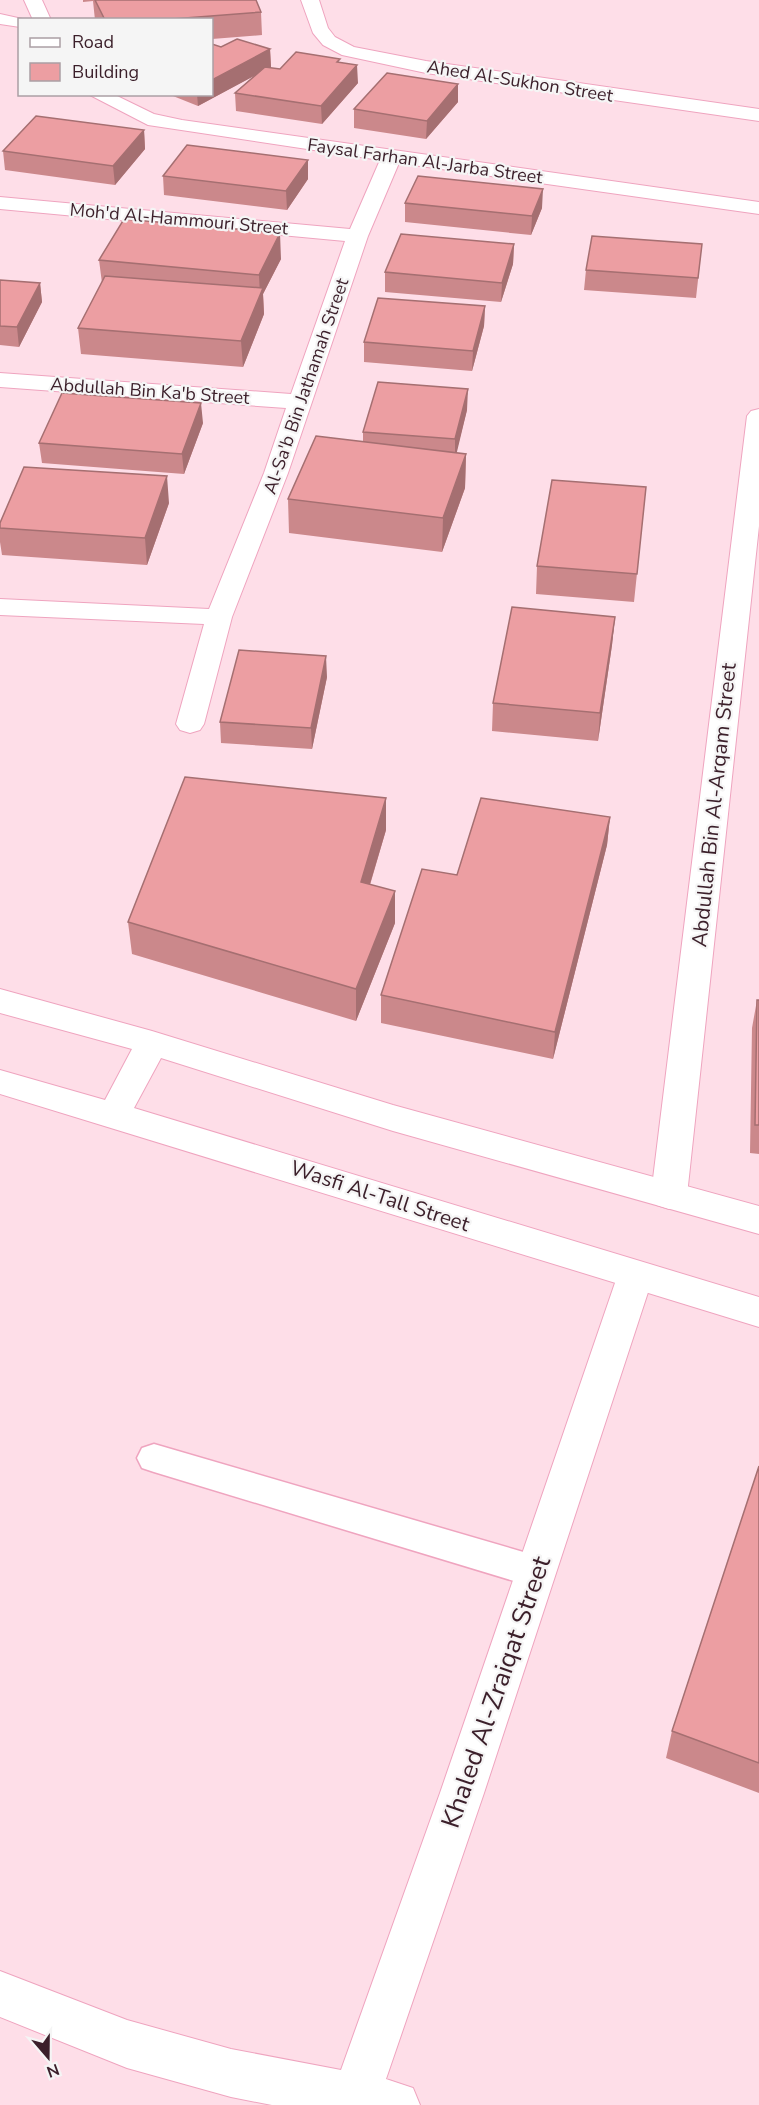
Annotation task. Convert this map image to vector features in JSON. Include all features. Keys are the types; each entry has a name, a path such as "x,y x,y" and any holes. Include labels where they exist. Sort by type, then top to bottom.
{"street":[{"path":"33,0 41,18"},
{"name":"Ahed Al-Sukhon Street","path":"310,0 319,29 329,41 348,51 426,67 759,115"},
{"path":"0,19 18,22"},
{"name":"Faysal Farhan Al-Jarba Street","path":"101,96 148,119 759,208"},
{"name":"Al-Sa'b Bin Jathamah Street","path":"190,724 219,617 250,544 357,236 392,156"},
{"name":"Moh'd Al-Hammouri Street","path":"0,202 357,236"},
{"name":"Abdullah Bin Ka'b Street","path":"0,380 300,402"},
{"name":"Abdullah Bin Al-Arqam Street","path":"669,1195 759,416"},
{"path":"0,607 219,617"},
{"path":"0,1001 152,1043 393,1118 759,1220"},
{"path":"115,1113 152,1043"},
{"name":"Wasfi Al-Tall Street","path":"0,1082 115,1113 635,1277 759,1312"},
{"name":"Khaled Al-Zraiqat Street","path":"368,2102 537,1572 635,1277"},
{"path":"0,1994 127,2044 231,2073 368,2102"}],"lane":[{"path":"154,1458 537,1572"}],"building":[{"path":"95,0 256,0 261,12 184,18 104,18"},
{"path":"237,39 270,49 213,79 213,44 221,47"},
{"path":"296,52 340,59 337,62 357,65 321,106 235,93 265,67 280,69"},
{"path":"387,73 458,84 427,121 354,109"},
{"path":"36,116 144,130 113,166 3,151"},
{"path":"187,145 308,160 286,191 163,176"},
{"path":"418,176 543,189 532,216 405,203"},
{"path":"124,219 280,233 259,275 99,260"},
{"path":"401,234 514,244 502,283 385,272"},
{"path":"592,236 702,244 698,278 586,270"},
{"path":"105,276 263,288 241,341 78,328"},
{"path":"0,280 40,283 17,327 0,326"},
{"path":"378,298 485,306 473,351 364,342"},
{"path":"378,382 468,389 455,439 363,432"},
{"path":"62,393 201,403 182,454 39,443"},
{"path":"316,436 466,454 443,518 288,499"},
{"path":"24,467 167,476 145,538 0,528 0,523"},
{"path":"552,480 646,487 637,574 537,566"},
{"path":"512,607 615,617 600,713 493,703"},
{"path":"239,650 326,656 311,728 220,722"},
{"path":"185,777 386,798 361,882 395,891 356,989 128,922"},
{"path":"481,798 610,817 555,1032 381,995 422,869 457,875"},
{"path":"757,1000 759,1000 759,1125 755,1125"},
{"path":"759,1466 759,1763 672,1731"}]}
